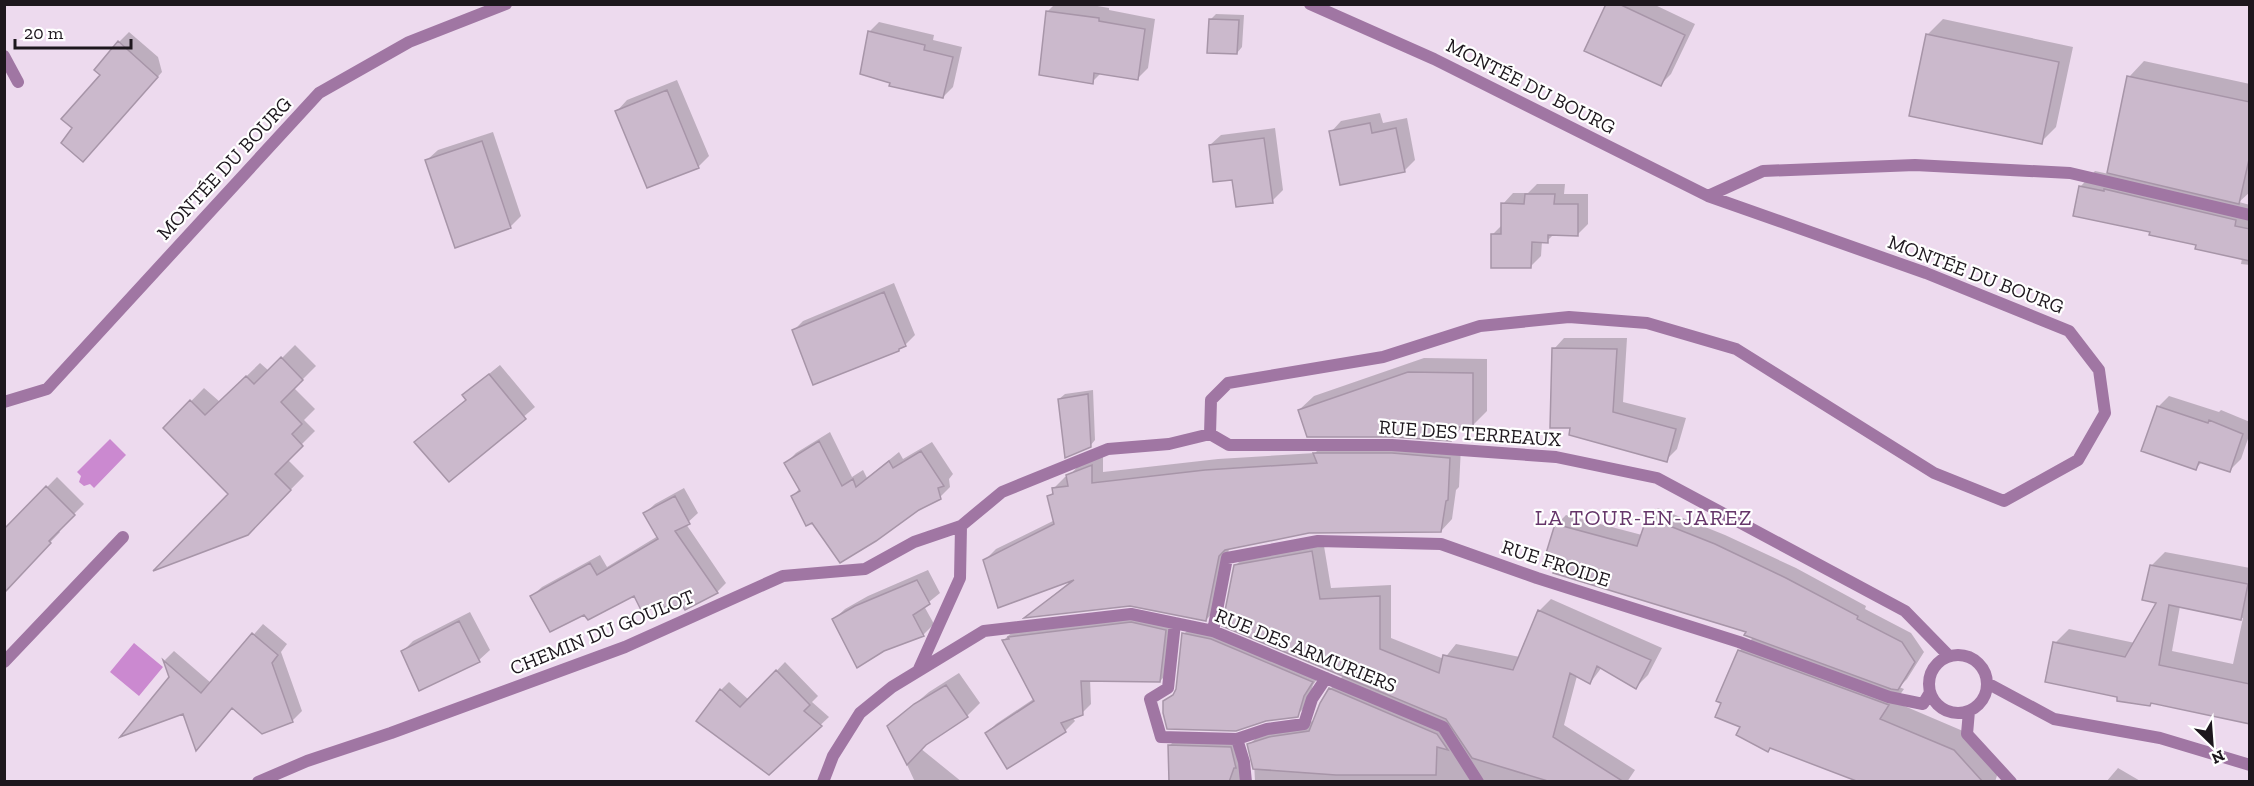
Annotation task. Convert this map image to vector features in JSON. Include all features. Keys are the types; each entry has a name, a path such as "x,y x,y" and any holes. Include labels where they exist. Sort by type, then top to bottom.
{"street":[{"name":"MONTÉE DU BOURG","path":"4,402 47,389 319,93 409,42 506,4"},
{"name":"MONTÉE DU BOURG","path":"1210,434 1211,400 1228,383 1383,357 1480,326 1569,316 1647,323 1736,349 1934,473 2004,501 2078,460 2105,412 2098,370 2069,331 1926,273 1708,196 1434,59 1310,4"},
{"path":"4,56 18,82"},
{"path":"1708,196 1762,171 1916,165 2070,173 2250,215"},
{"path":"919,669 960,578 961,526 1002,492 1108,449 1169,444 1210,434"},
{"name":"RUE DES TERREAUX","path":"1210,434 1229,445 1392,445 1556,457 1657,478 1905,611 1948,656"},
{"name":"CHEMIN DU GOULOT","path":"258,782 307,761 391,733 625,647 783,576 865,568 914,542 961,526"},
{"path":"4,662 123,537"},
{"name":"RUE FROIDE","path":"1213,630 1227,558 1318,541 1441,544 1537,578 1739,642 1890,697 1923,704 1929,694"},
{"name":"RUE DES ARMURIERS","path":"823,782 833,756 861,713 892,687 984,631 1131,614 1213,630 1443,727 1478,782"},
{"path":"1175,623 1168,688 1150,699 1161,737 1237,739 1267,729 1304,724 1312,699 1326,678"},
{"path":"1970,711 1954,713 1939,707 1929,694 1930,671 1948,656 1966,655 1981,666 1987,683 1982,699 1970,711 1967,734 2011,782"},
{"path":"1987,683 2054,719 2160,738 2250,765"},
{"path":"1237,739 1244,762 1246,782"}],"shaded area":[{"path":"110,439 126,455 94,488 90,484 84,486 79,482 81,476 77,472"},
{"path":"134,643 163,667 139,696 110,672"}],"building":[{"path":"1606,4 1619,4 1685,35 1661,86 1584,51"},
{"path":"1046,11 1099,18 1099,21 1145,29 1138,80 1094,73 1093,84 1039,75"},
{"path":"1209,19 1239,20 1237,54 1207,53"},
{"path":"868,31 925,45 924,50 953,57 943,98 889,86 890,83 860,74"},
{"path":"1926,34 2059,62 2042,144 1909,116"},
{"path":"118,41 158,77 83,162 61,143 72,128 61,119 100,75 94,70"},
{"path":"2127,76 2250,102 2250,155 2239,204 2107,173"},
{"path":"667,90 699,168 647,188 615,111"},
{"path":"1370,123 1372,133 1396,128 1405,172 1340,185 1329,131"},
{"path":"1264,138 1273,203 1236,207 1232,180 1213,182 1209,145"},
{"path":"482,141 511,228 455,248 425,160"},
{"path":"2079,186 2104,191 2104,189 2236,220 2235,226 2250,229 2250,261 2195,249 2196,245 2149,235 2150,232 2073,216"},
{"path":"1525,194 1555,194 1554,204 1578,204 1578,236 1548,235 1548,243 1532,242 1531,268 1491,268 1491,234 1501,234 1501,203 1524,204"},
{"path":"884,292 906,346 899,351 813,385 792,330"},
{"path":"1552,348 1617,349 1613,412 1676,429 1667,462 1569,435 1570,428 1550,428"},
{"path":"281,357 303,380 281,402 302,424 292,434 303,446 275,474 291,490 248,535 153,571 228,494 163,428 190,400 205,415 246,376 254,384"},
{"path":"1408,372 1473,373 1473,427 1451,427 1451,441 1393,437 1307,437 1298,410"},
{"path":"489,374 526,419 449,482 414,442 466,400 462,395"},
{"path":"1088,394 1091,447 1065,458 1058,399"},
{"path":"2157,406 2208,423 2209,420 2243,434 2230,472 2199,462 2196,470 2141,451"},
{"path":"819,441 842,486 853,479 856,487 889,461 893,468 921,451 944,486 938,488 941,499 919,510 840,563 812,523 806,526 791,496 800,491 784,463"},
{"path":"1313,453 1392,453 1450,458 1448,500 1441,532 1309,533 1225,550 1219,556 1206,621 1130,606 1024,618 1074,580 998,608 983,560 1054,524 1047,496 1053,494 1052,488 1068,486 1066,475 1092,465 1092,483 1205,470 1317,463"},
{"path":"46,486 75,515 4,593 4,529"},
{"path":"675,496 690,524 675,531 718,593 685,610 682,605 641,610 634,596 588,620 584,615 550,632 530,596 590,563 597,575 658,539 643,513"},
{"path":"1647,517 1715,544 1786,578 1902,642 1915,662 1898,690 1744,635 1746,632 1553,573 1555,568 1543,563 1555,524 1637,546"},
{"path":"1312,551 1320,599 1380,596 1380,649 1439,673 1443,655 1513,670 1538,610 1651,660 1636,689 1597,666 1590,684 1570,673 1553,737 1624,782 1551,782 1472,758 1446,719 1222,626 1234,565"},
{"path":"2150,565 2248,584 2241,620 2169,605 2159,665 2250,684 2250,724 2151,703 2150,706 2117,701 2117,697 2045,682 2053,642 2125,657 2156,603 2142,600"},
{"path":"917,580 930,604 913,615 924,636 884,651 857,668 832,619 855,606"},
{"path":"459,621 480,662 419,691 401,651"},
{"path":"1131,622 1166,630 1160,682 1081,681 1083,715 1061,723 1066,732 1007,769 985,733 1034,701 1002,640 1009,639 1008,637"},
{"path":"252,633 278,655 272,663 293,722 262,734 232,708 196,751 183,714 120,737 169,677 163,660 201,693"},
{"path":"1182,633 1211,639 1313,682 1304,696 1298,717 1266,721 1236,731 1167,729 1163,701 1173,695 1176,689"},
{"path":"1738,650 1889,705 1880,719 1954,750 1983,782 1859,782 1770,748 1768,752 1736,735 1740,727 1715,717 1721,703 1716,701"},
{"path":"776,670 810,705 804,711 822,726 769,775 696,721 720,689 740,707"},
{"path":"946,685 968,717 926,745 907,765 887,726 914,704"},
{"path":"1329,688 1437,734 1448,750 1437,747 1436,775 1336,775 1253,769 1247,744 1269,737 1309,731 1320,703"},
{"path":"1168,745 1231,747 1236,768 1229,782 1169,782"}],"district":[{"name":"LA TOUR-EN-JAREZ","path":"1644,517"}]}
